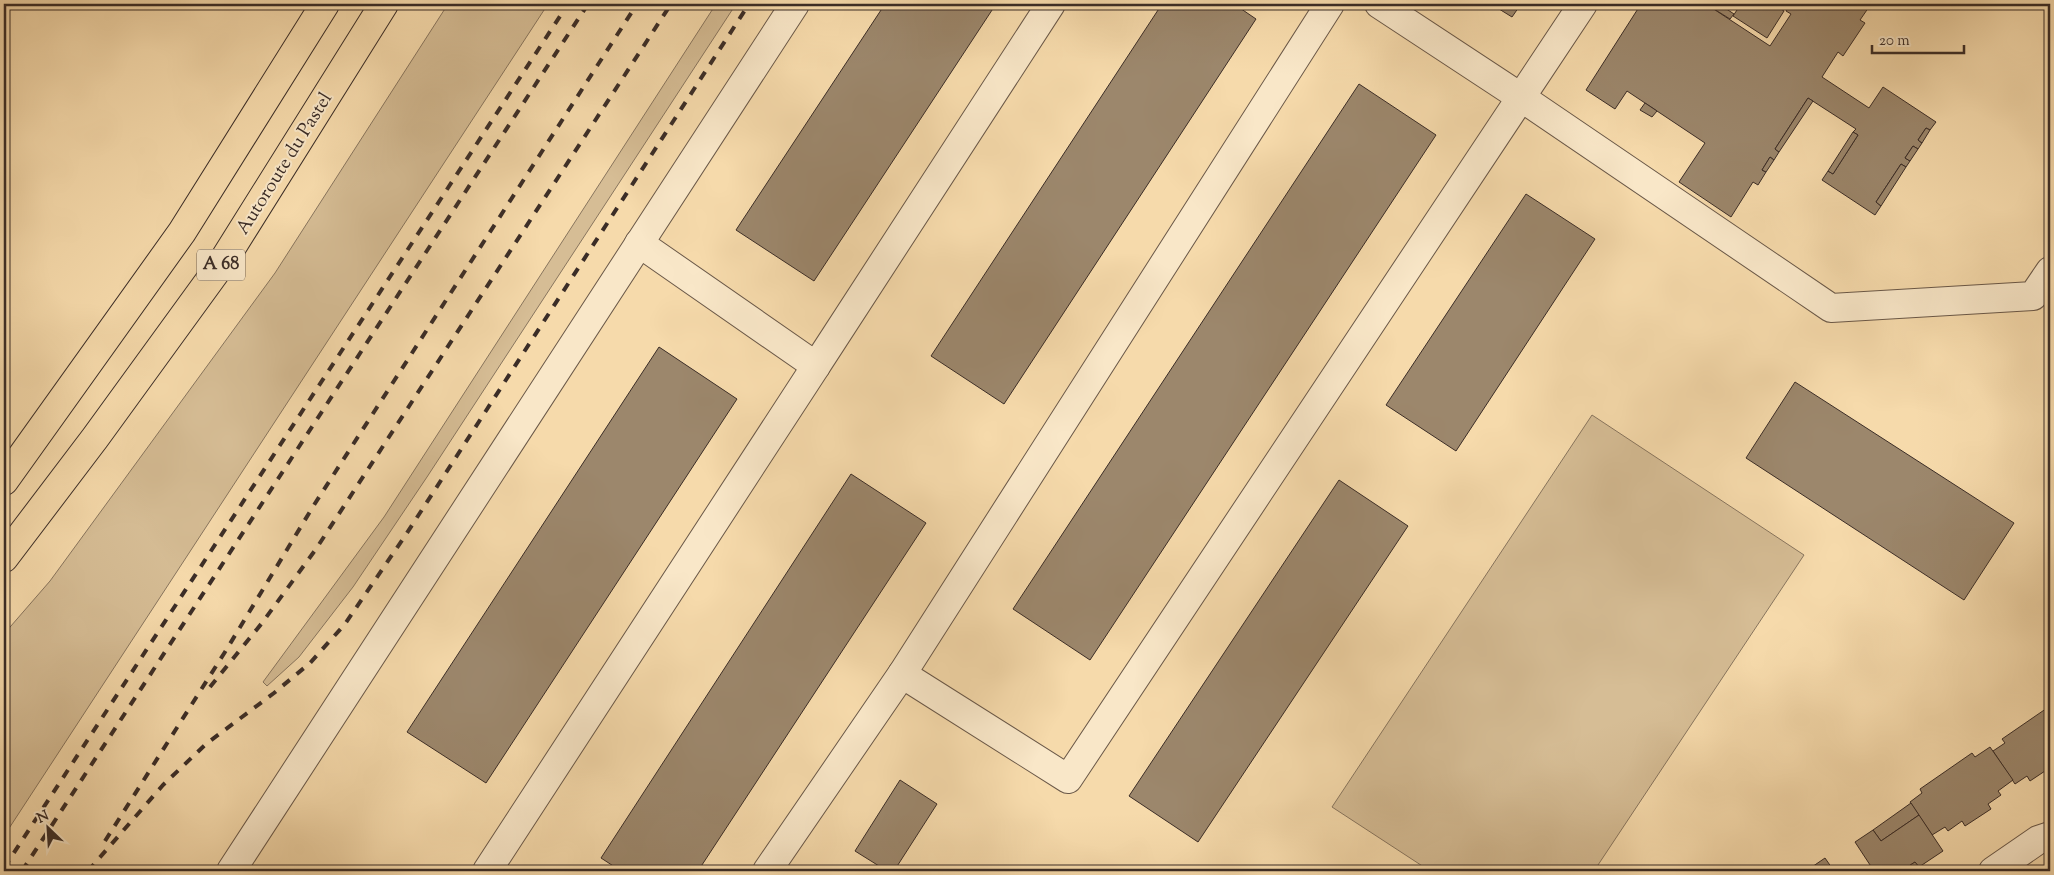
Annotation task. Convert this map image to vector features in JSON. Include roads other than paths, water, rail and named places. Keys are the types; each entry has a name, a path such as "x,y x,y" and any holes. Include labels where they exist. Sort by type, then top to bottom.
{"highway":[{"name":"A 68","path":"4,481 182,232 325,4"},
{"name":"Autoroute du Pastel","path":"38,512 95,438 220,266 384,4"},
{"path":"4,448 94,356"},
{"name":"A 68","path":"4,550 38,512"},
{"name":"A 68","path":"4,558 38,512"}],"street":[{"path":"231,871 795,4"},
{"path":"487,871 1051,4"},
{"path":"766,871 902,674 1330,4"},
{"path":"1379,4 1522,98 1831,308 2033,296 2050,271"},
{"path":"902,674 1068,779 1583,4"},
{"path":"639,243 816,366"},
{"path":"1993,871 2038,840 2050,836"}],"railway":[{"path":"4,868 568,4"},
{"path":"22,871 588,4"},
{"path":"105,841 225,652 314,505 637,4"},
{"path":"210,687 262,623 316,549 671,4"},
{"path":"88,871 163,785 206,744 274,693 310,663 345,624 405,536 749,4"}]}
